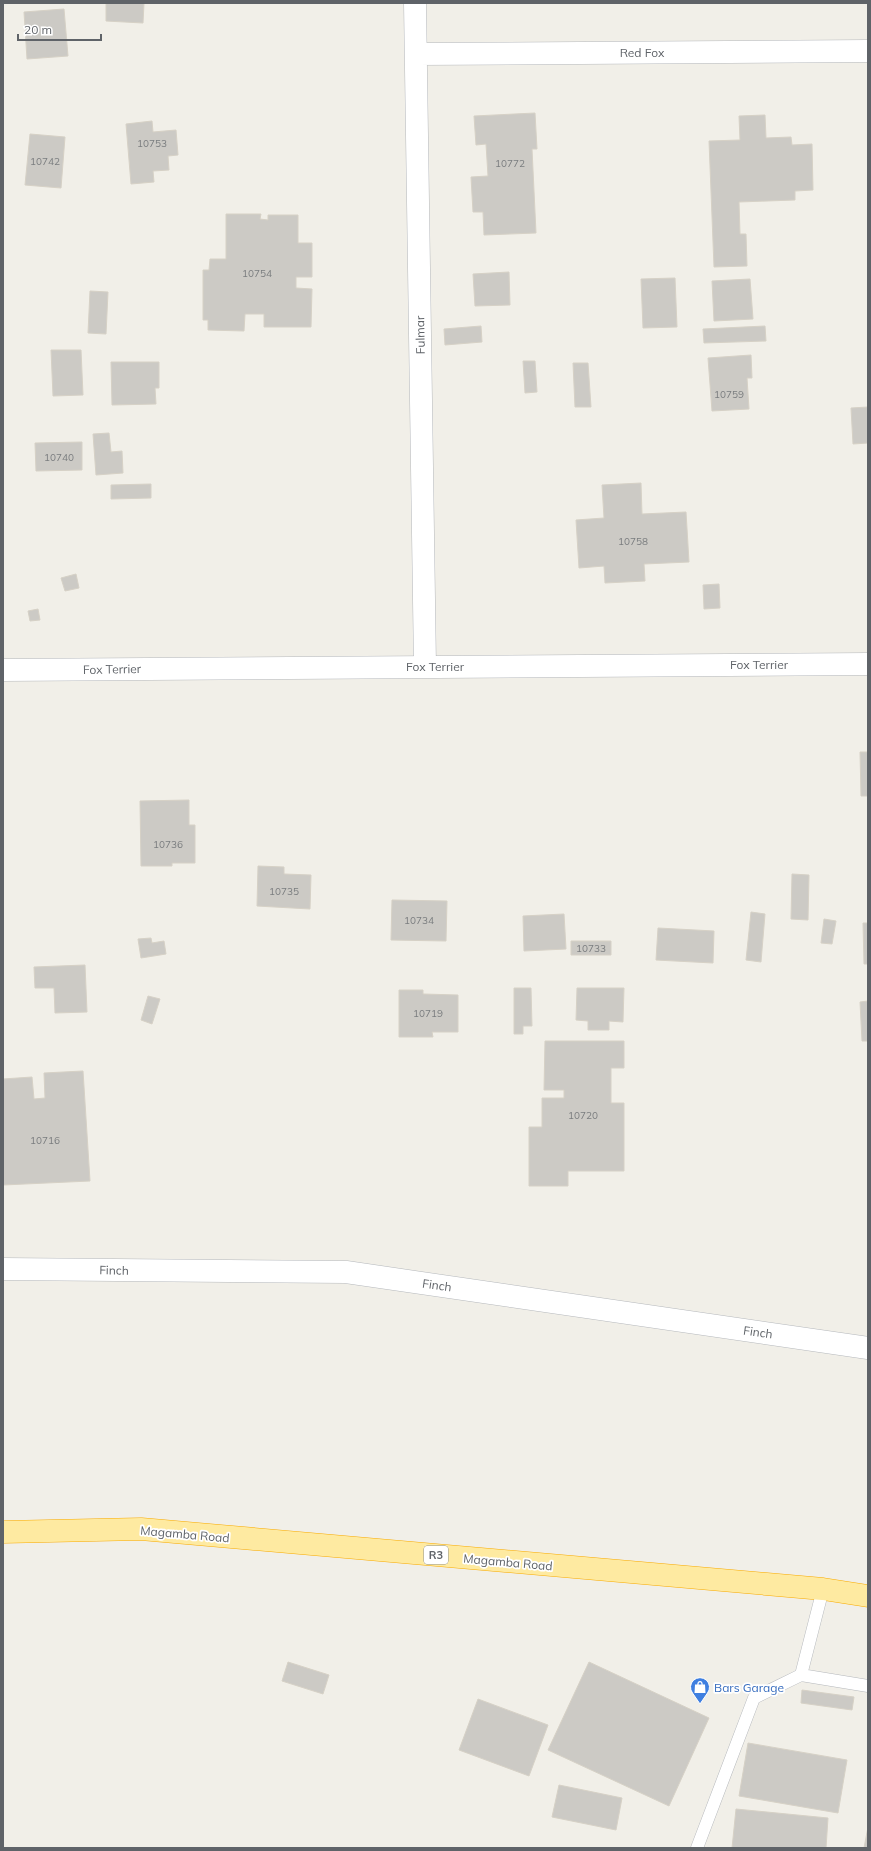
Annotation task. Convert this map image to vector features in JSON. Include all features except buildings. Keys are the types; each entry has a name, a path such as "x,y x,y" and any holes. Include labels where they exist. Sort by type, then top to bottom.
{"highway":[{"name":"Magamba Road","path":"3,1532 141,1529 823,1589 868,1596"}],"street":[{"name":"Fulmar","path":"415,3 426,666"},
{"name":"Red Fox","path":"416,54 868,51"},
{"name":"Fox Terrier","path":"3,670 868,664"},
{"name":"Finch","path":"3,1269 346,1272 868,1348"}],"lane":[{"path":"801,1675 823,1589"},
{"path":"697,1848 754,1698 801,1675 868,1686"}],"place":[{"name":"Bars Garage","path":"700,1704"}]}
